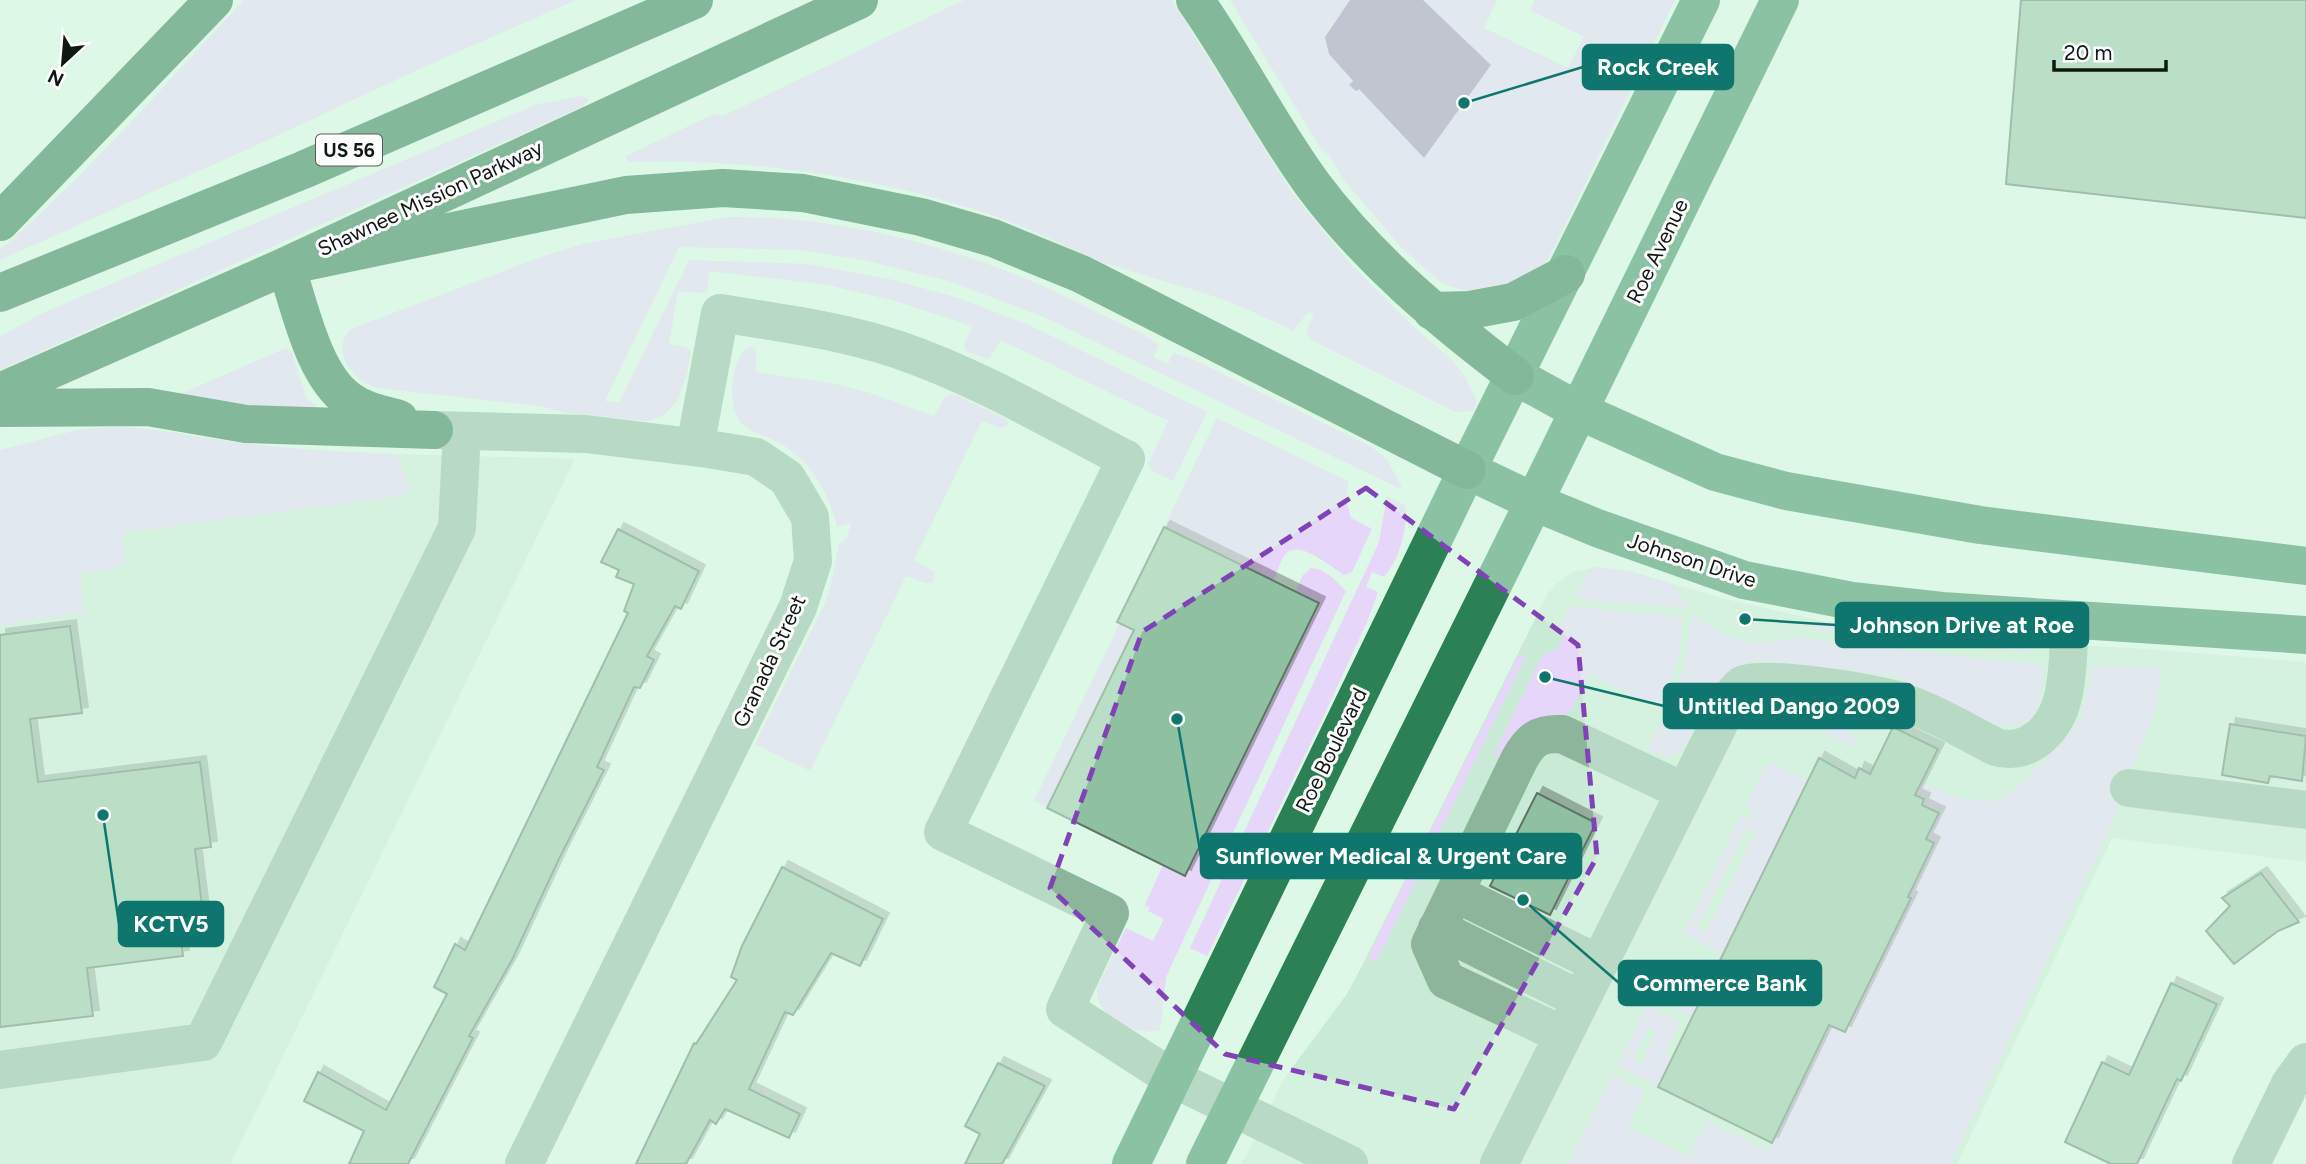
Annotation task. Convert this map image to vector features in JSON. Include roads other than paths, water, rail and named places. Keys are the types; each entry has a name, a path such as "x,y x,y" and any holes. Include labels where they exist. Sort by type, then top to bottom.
{"highway":[{"path":"0,222 214,0"},
{"name":"US 56","path":"0,293 303,170 694,0"},
{"name":"Shawnee Mission Parkway","path":"0,392 286,265 859,0"},
{"path":"1195,0 1226,44 1279,134 1314,186 1355,234 1432,311 1515,376"},
{"path":"448,431 362,408 333,386 321,369 286,265 626,195 723,188 803,193 933,220 993,238 1081,274 1467,470"},
{"path":"1432,311 1470,310 1513,302 1566,274"},
{"path":"0,408 148,407 246,424 448,431"}],"main road":[{"path":"1701,0 1515,376 1579,411 1715,472 1786,491 1980,524 2306,566"},
{"name":"Roe Avenue","path":"1534,502 1780,0"},
{"name":"Roe Boulevard","path":"1131,1164 1515,376"},
{"name":"Johnson Drive","path":"1467,470 1534,502 1744,580 1852,601 1942,611 2306,635"},
{"path":"1205,1164 1534,502"}],"street":[{"path":"695,447 720,313 830,331 898,350 972,379 1126,460 943,832 1110,913 1065,1009 1172,1077 1349,1164"},
{"name":"Granada Street","path":"448,431 586,434 756,457 787,478 810,517 813,561 798,607 524,1164"},
{"path":"0,1070 203,1042 457,528 448,431"},
{"path":"1499,1164 1736,691 1742,685 1756,681 1881,695 1916,706 1996,747 2008,750 2021,748 2034,743 2045,733 2060,707 2064,694 2070,620"},
{"path":"1563,1035 1446,980 1430,944 1527,745 1541,735 1562,734 1685,792"},
{"path":"2129,788 2306,810"},
{"path":"1455,892 1599,964"},
{"path":"1437,928 1581,1000"},
{"path":"2251,1164 2290,1084 2306,1062"}],"place":[{"name":"Rock Creek","path":"1464,103"},
{"name":"Johnson Drive at Roe","path":"1745,619"},
{"name":"Untitled Dango 2009","path":"1545,677"},
{"name":"Sunflower Medical & Urgent Care","path":"1177,719"},
{"name":"KCTV5","path":"103,815"},
{"name":"Commerce Bank","path":"1523,900"}]}
